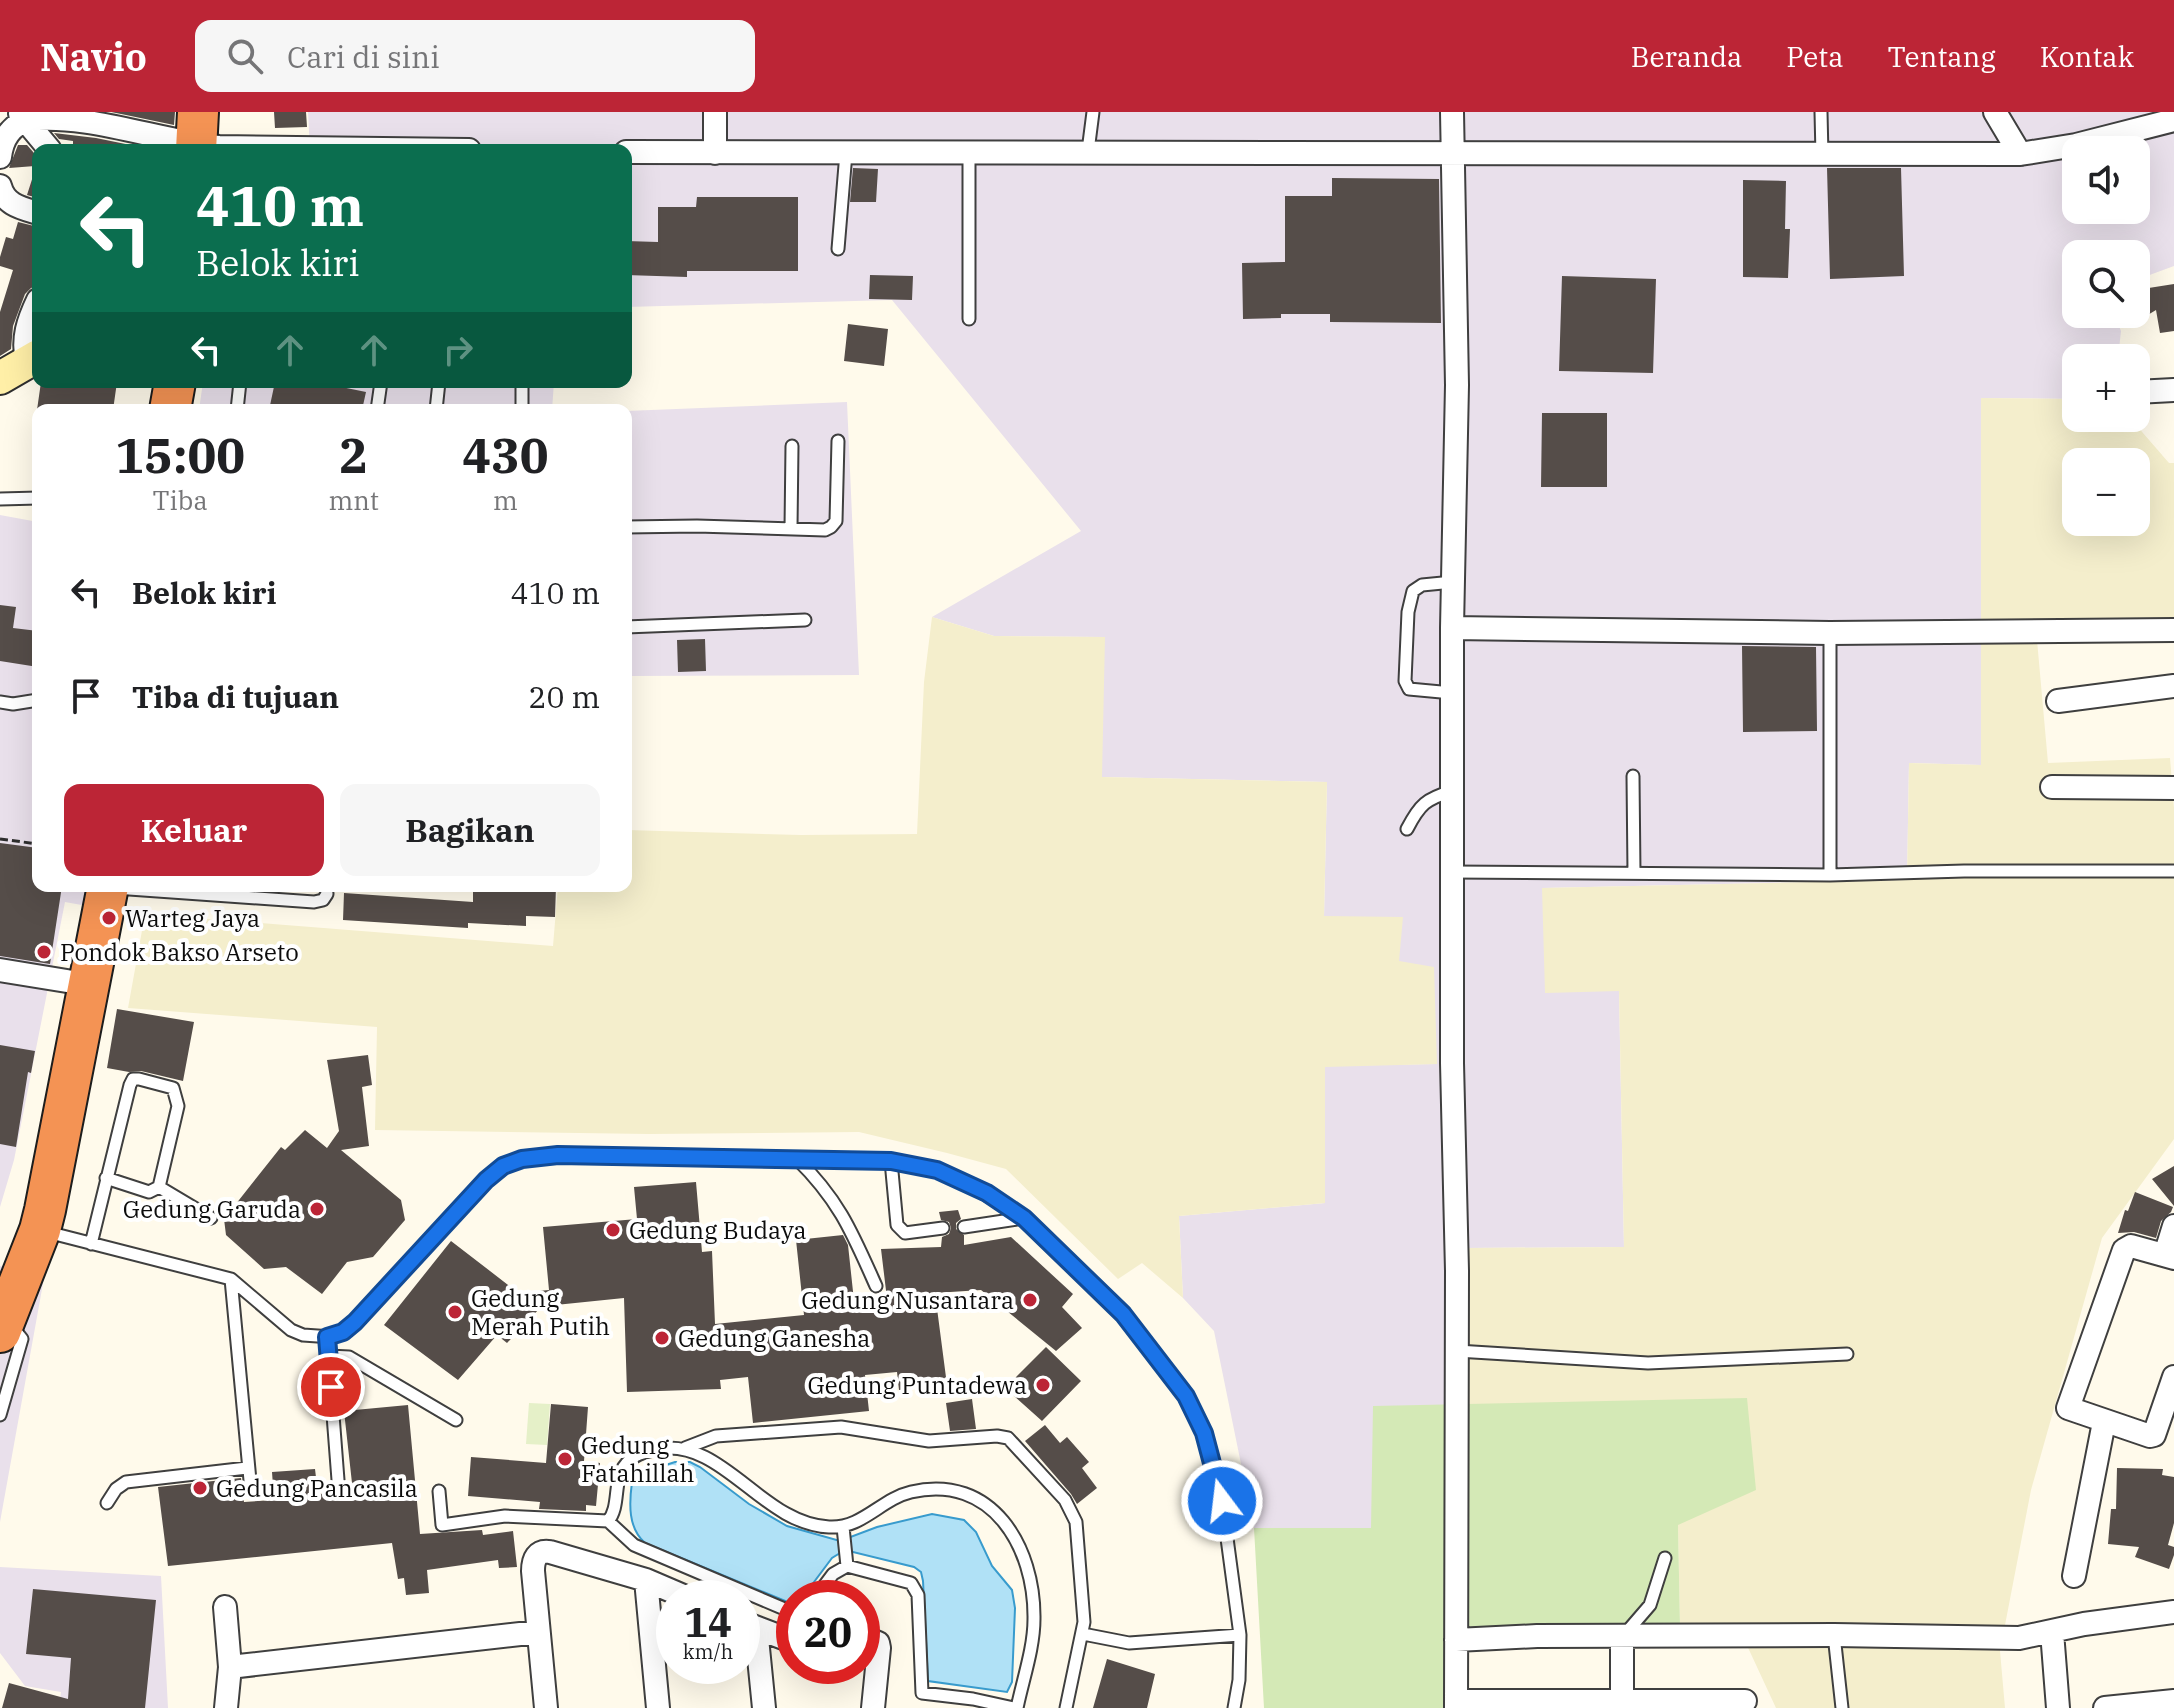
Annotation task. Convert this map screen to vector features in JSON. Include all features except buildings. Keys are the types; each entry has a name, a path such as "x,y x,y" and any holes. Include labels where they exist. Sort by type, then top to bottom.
{"highway":[{"path":"0,1279 26,1205 73,982 99,892"},
{"path":"1,1331 35,1228 100,892"}],"street":[{"path":"715,112 715,153"},
{"path":"1452,112 1457,385 1452,628 1456,1704 1745,1701"},
{"path":"1995,112 2020,154"},
{"path":"22,116 294,144"},
{"path":"22,116 45,144"},
{"path":"0,157 1,146 22,116"},
{"path":"632,152 2020,154 2076,145 2174,120"},
{"path":"0,186 2,196 7,201 32,211"},
{"path":"0,378 32,358 24,346 25,332 32,315"},
{"path":"2150,391 2174,390"},
{"path":"1452,628 1830,633 2174,630"},
{"path":"2058,701 2174,686"},
{"path":"2052,787 2174,788"},
{"path":"0,970 73,982"},
{"path":"2174,1226 2170,1256 2131,1246 2124,1250 2068,1404 2070,1410 2154,1435 2174,1377"},
{"path":"2074,1576 2104,1422"},
{"path":"546,1708 533,1560 544,1551 656,1584"},
{"path":"646,1580 658,1708"},
{"path":"225,1607 230,1667 226,1708"},
{"path":"1456,1640 1834,1635 2019,1638 2084,1624 2174,1612"},
{"path":"230,1667 538,1632"},
{"path":"2052,1632 2058,1708"},
{"path":"1622,1636 1623,1704"},
{"path":"760,1684 764,1708"},
{"path":"873,1708 875,1684"},
{"path":"2105,1708 2174,1701"}],"lane":[{"path":"1088,151 1093,112"},
{"path":"1821,112 1822,155"},
{"path":"969,152 969,319"},
{"path":"838,249 846,153"},
{"path":"632,527 825,530 836,521 838,441"},
{"path":"791,528 792,446"},
{"path":"0,499 32,498"},
{"path":"1452,693 1409,689 1405,681 1408,612 1413,591 1422,585 1453,582"},
{"path":"632,627 805,620"},
{"path":"1830,633 1830,875"},
{"path":"0,702 13,704 32,701"},
{"path":"1633,776 1634,873"},
{"path":"1407,829 1417,808 1430,798 1452,791"},
{"path":"1452,872 1830,875 1964,871 2174,871"},
{"path":"181,892 314,902 323,900 327,892"},
{"path":"91,1244 133,1079 173,1088 178,1106 159,1187"},
{"path":"35,1228 231,1279 291,1330 303,1335 327,1337 343,1332 355,1322 467,1198 503,1166 522,1159 558,1155 891,1161 937,1170 960,1179 1024,1218 1123,1314 1186,1396 1204,1433 1222,1501 1240,1635 1239,1680 1234,1708"},
{"path":"796,1158 820,1181 845,1217 876,1286"},
{"path":"891,1161 900,1230 905,1233 943,1228"},
{"path":"106,1178 149,1192 159,1187"},
{"path":"159,1187 211,1218"},
{"path":"964,1227 1024,1218"},
{"path":"231,1279 251,1491"},
{"path":"0,1415 22,1339 18,1334 1,1331"},
{"path":"327,1337 338,1480"},
{"path":"1457,1351 1648,1363 1847,1354"},
{"path":"329,1356 349,1357 456,1420"},
{"path":"685,1448 716,1436 841,1427 929,1441 997,1436 1008,1438 1065,1500 1078,1535 1084,1622 1066,1708"},
{"path":"608,1521 613,1516 624,1466 641,1452 671,1447 685,1448 726,1470 756,1495 790,1516 842,1532 887,1501 907,1493 928,1488 968,1494 991,1507 1007,1525 1019,1544 1028,1572 1034,1601 1033,1636 1015,1708 922,1693 916,1587 846,1561"},
{"path":"107,1503 116,1489 126,1482 247,1468"},
{"path":"439,1491 442,1525 505,1516 608,1521 634,1545 776,1605"},
{"path":"842,1532 846,1561"},
{"path":"1622,1636 1650,1605 1665,1558"},
{"path":"828,1580 846,1561"},
{"path":"1083,1634 1129,1643 1240,1635"},
{"path":"1834,1635 1842,1708"}],"path":[{"path":"0,839 32,843"}],"shaded area":[{"path":"308,112 2174,112 2174,266 2150,275 2150,240 2062,240 2062,328 2120,328 2120,344 2062,344 2062,399 1981,398 1981,765 1909,763 1907,880 1543,888 1619,991 1624,1247 1467,1248 1467,1405 1374,1407 1372,1528 1254,1528 1214,1331 1183,1298 1179,1216 1325,1203 1325,1066 1436,1064 1399,961 1324,917 1327,782 1101,777 1104,637 994,636 932,617 1081,531 892,300 632,307 632,144 310,144"},
{"path":"202,388 554,388 552,404 200,404"},
{"path":"1981,398 2062,399 2062,432 2142,432 2169,463 2174,463 2174,635 2037,640 2048,763 2170,758 2174,808 2174,1139 2102,1238 2031,1490 2000,1651 2005,1708 1776,1708 1744,1639 1680,1626 1678,1525 1467,1405 1467,1248 1624,1247 1619,991 1545,993 1542,888 1907,880 1909,763 1981,765"},
{"path":"847,402 859,675 632,676 632,411"},
{"path":"0,515 32,521 32,892 118,892 115,911 65,902 14,1160 0,1207"},
{"path":"932,617 994,636 1105,637 1102,777 1327,782 1324,916 1403,917 1399,961 1434,967 1437,1064 1325,1067 1325,1203 1179,1216 1183,1298 1142,1263 1118,1279 1006,1169 859,1132 649,1134 375,1130 377,1027 128,1008 145,914 553,946 558,892 632,892 632,830 801,835 917,834 924,682"},
{"path":"0,1266 44,1278 0,1522"},
{"path":"0,1567 161,1576 168,1708 59,1708 61,1692 25,1686 0,1653"}],"green space":[{"path":"1747,1398 1756,1490 1678,1525 1680,1626 1459,1631 1461,1708 1264,1708 1254,1528 1371,1528 1373,1406"},
{"path":"529,1403 550,1404 547,1445 526,1444"}],"water":[{"path":"675,1462 690,1462 749,1504 787,1526 840,1541 877,1527 932,1514 964,1520 976,1532 992,1566 1012,1590 1015,1608 1012,1682 1007,1692 928,1681 923,1581 921,1572 914,1567 845,1550 832,1558 816,1580 776,1580 776,1597 760,1591 760,1580 734,1580 645,1543 635,1530 630,1507 632,1482 641,1473"}],"place":[{"name":"Warteg Jaya","path":"109,918"},
{"name":"Pondok Bakso Arseto","path":"44,952"},
{"name":"Gedung Garuda","path":"317,1209"},
{"name":"Gedung Budaya","path":"613,1230"},
{"name":"Gedung Nusantara","path":"1030,1300"},
{"name":"Gedung Merah Putih","path":"455,1312"},
{"name":"Gedung Ganesha","path":"662,1338"},
{"name":"Gedung Puntadewa","path":"1043,1385"},
{"name":"Gedung Fatahillah","path":"565,1459"},
{"name":"Gedung Pancasila","path":"200,1488"}],"route":[{"path":"331,1387 327,1337 343,1332 355,1322 467,1198 503,1166 522,1159 558,1155 891,1161 937,1170 987,1193 1024,1218 1123,1314 1186,1396 1204,1433 1222,1501"}]}
